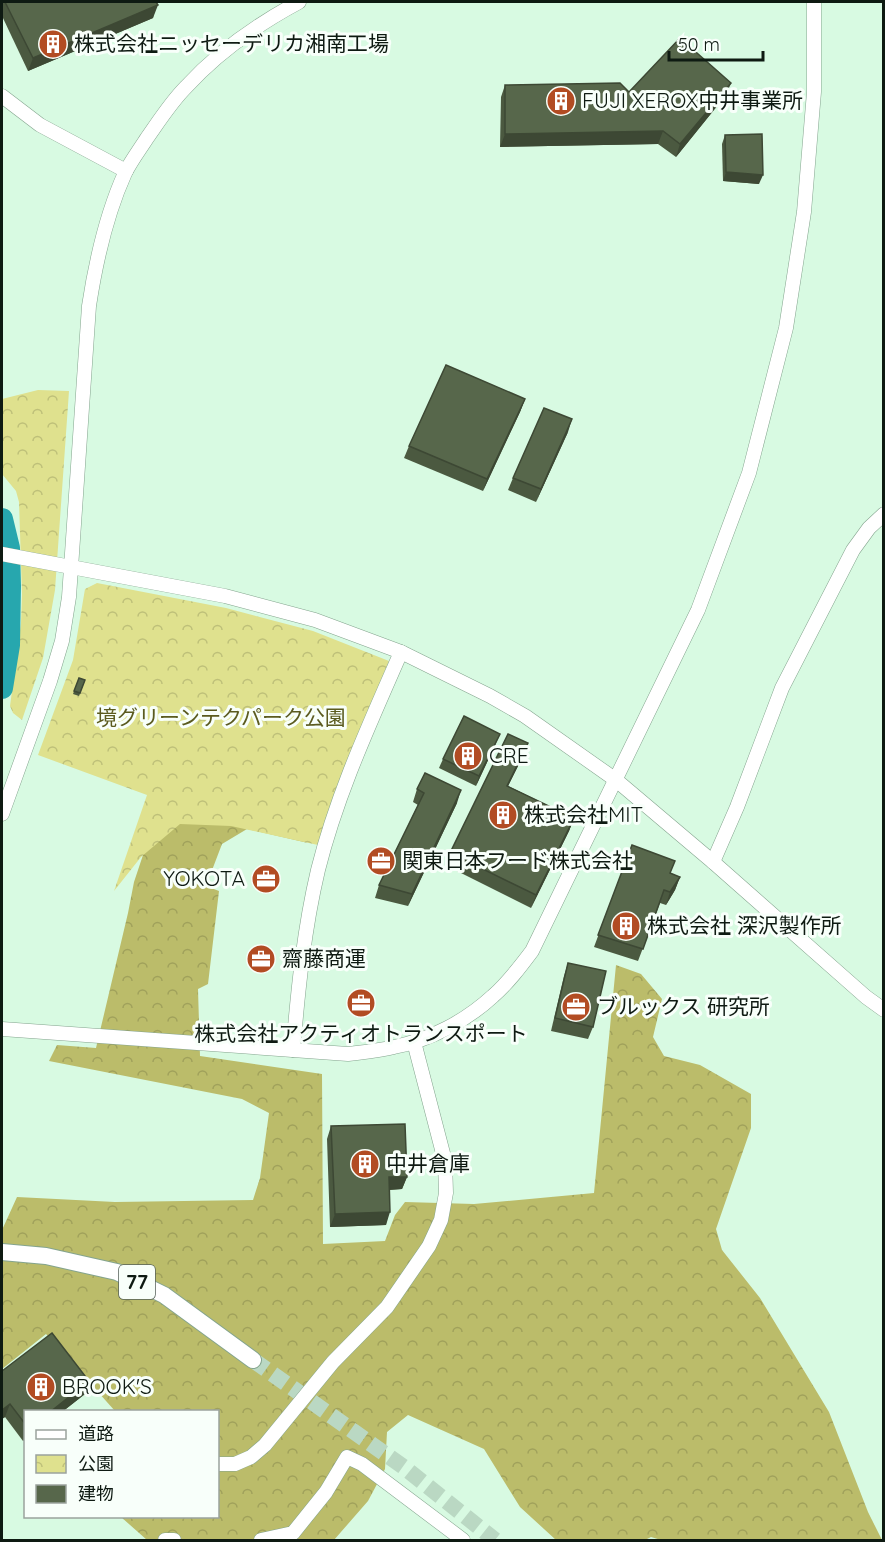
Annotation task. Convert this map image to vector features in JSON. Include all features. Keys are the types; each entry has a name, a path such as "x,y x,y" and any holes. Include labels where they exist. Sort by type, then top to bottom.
{"main road":[{"name":"77","path":"2,1252 46,1256 117,1272 164,1295 253,1360"}],"street":[{"path":"2,814 62,641 69,597 89,306 96,260 109,216 126,171 156,124 185,87 225,50 299,2"},
{"path":"2,1029 348,1054 393,1048 414,1042 457,1023 492,997 532,951 698,610 749,473 786,328 804,212 814,92 814,2"},
{"path":"2,96 40,125 126,171"},
{"path":"713,862 783,688 853,550 869,528 884,514"},
{"path":"2,554 236,599 315,620 400,652 490,696 525,716 616,780 884,1010"},
{"path":"293,1050 301,959 318,870 343,788 400,652"},
{"path":"219,1464 235,1464 251,1457 265,1445 333,1362 387,1307 429,1246 441,1220 446,1193 445,1161 414,1042"},
{"path":"261,1540 293,1533 326,1492 347,1457 362,1464 463,1540"},
{"path":"165,1540 174,1540"}],"green space":[{"path":"38,390 69,391 55,590 43,658 22,720 13,713 10,706 21,623 22,594 19,502 16,491 2,474 2,399"},
{"name":"境グリーンテクパーク公園","path":"97,583 226,608 313,631 389,661 339,781 318,845 231,826 180,824 141,857 114,891 147,795 38,755 73,660 85,589"},
{"path":"194,796 308,843 247,829 222,844 206,886 219,891 208,984 198,989 200,1056 322,1074 323,1244 385,1241 395,1215 405,1202 474,1204 594,1193 616,965 641,974 662,999 653,1037 664,1056 700,1065 751,1094 751,1128 716,1229 722,1250 760,1298 829,1412 868,1512 882,1540 661,1540 651,1537 645,1540 556,1540 520,1507 484,1449 408,1415 387,1432 385,1469 368,1501 334,1540 147,1540 122,1518 219,1518 219,1410 114,1410 46,1334 2,1369 2,1230 17,1197 115,1202 253,1200 260,1178 269,1113 242,1099 49,1061 57,1045 96,1048 134,882 156,816"}],"building":[{"name":"株式会社ニッセーデリカ湘南工場","path":"5,2 156,2 158,5 33,58"},
{"name":"FUJI XEROX中井事業所","path":"680,38 731,83 680,144 663,131 505,134 505,85 620,83 629,92"},
{"path":"762,134 763,175 726,172 725,135"},
{"path":"446,365 525,399 487,479 409,446"},
{"path":"544,408 572,419 541,489 513,478"},
{"path":"79,678 85,680 80,693 74,691"},
{"name":"CRE","path":"464,716 500,734 479,776 443,759"},
{"name":"株式会社MIT","path":"508,734 528,743 507,786 574,818 536,895 450,853"},
{"path":"425,773 461,790 412,894 379,885 424,793 417,789"},
{"name":"株式会社 深沢製作所","path":"632,845 675,861 670,873 680,877 670,892 664,890 643,949 598,935"},
{"name":"ブルックス 研究所","path":"568,963 606,971 593,1027 555,1018"},
{"name":"中井倉庫","path":"405,1124 407,1177 389,1177 390,1212 335,1214 331,1126"},
{"name":"BROOK'S","path":"52,1333 89,1381 53,1410 24,1410 24,1422 10,1404 2,1410 2,1371"}],"waterway":[{"path":"2,519 9,548 10,586 9,645 2,688"}],"tunnel":[{"path":"253,1360 405,1468 495,1540"}],"place":[{"name":"株式会社ニッセーデリカ湘南工場","path":"53,44"},
{"name":"FUJI XEROX中井事業所","path":"561,101"},
{"name":"CRE","path":"468,756"},
{"name":"株式会社MIT","path":"503,815"},
{"name":"関東日本フード株式会社","path":"381,861"},
{"name":"YOKOTA","path":"266,879"},
{"name":"株式会社 深沢製作所","path":"626,926"},
{"name":"齋藤商運","path":"261,959"},
{"name":"株式会社アクティオトランスポート","path":"361,1003"},
{"name":"ブルックス 研究所","path":"576,1007"},
{"name":"中井倉庫","path":"365,1164"},
{"name":"BROOK'S","path":"41,1387"}]}
